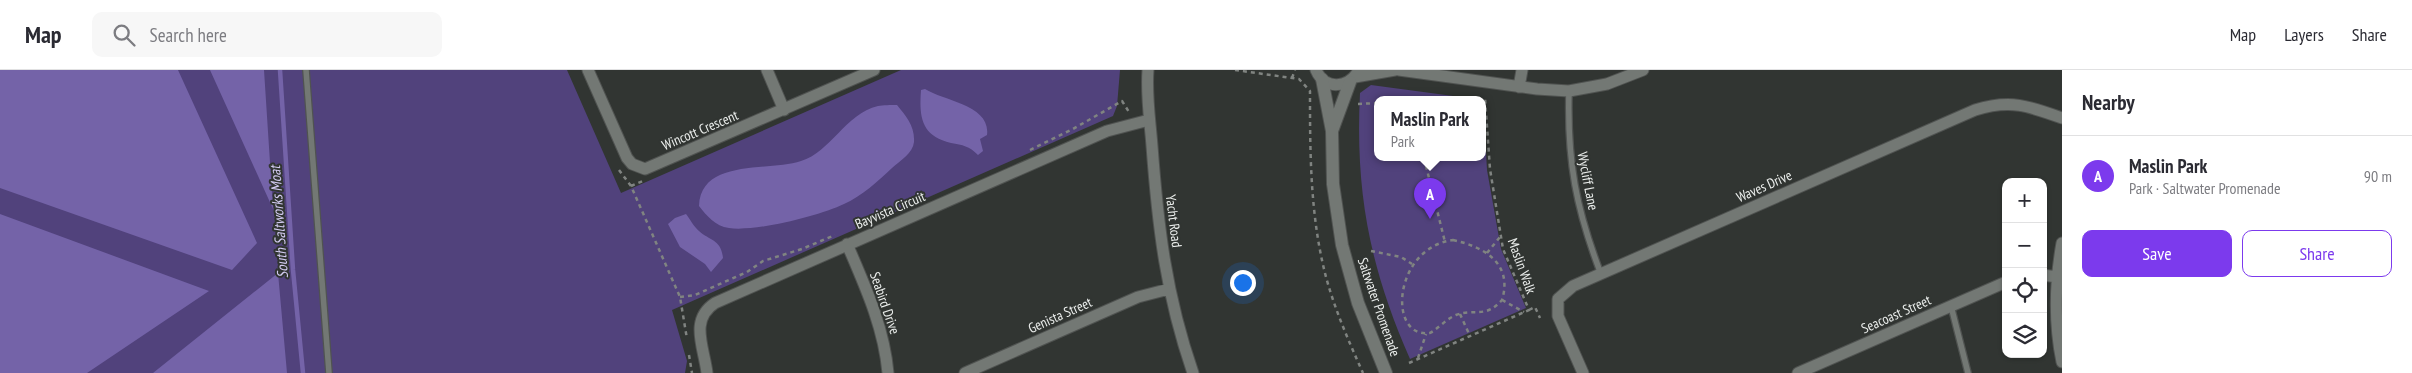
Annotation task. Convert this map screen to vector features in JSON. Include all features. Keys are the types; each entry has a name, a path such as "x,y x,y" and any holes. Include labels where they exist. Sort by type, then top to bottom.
{"street":[{"name":"Wincott Crescent","path":"588,70 627,158 637,167 652,167 874,70"},
{"path":"766,70 784,110"},
{"name":"Yacht Road","path":"1148,70 1147,95 1158,227 1169,289 1193,373"},
{"path":"1317,72 1335,85 1355,76 1395,70"},
{"path":"1400,70 1519,87 1569,91 1607,84 1643,70"},
{"path":"1519,87 1522,70"},
{"name":"Saltwater Promenade","path":"1317,72 1332,131 1333,184 1342,245 1358,303 1386,373"},
{"name":"Saltwater Promenade","path":"1332,131 1355,76"},
{"name":"Waves Drive","path":"1583,373 1558,316 1556,303 1565,291 1975,110 1996,104 2009,103 2032,107 2062,118"},
{"name":"Bayvista Circuit","path":"707,373 699,322 705,309 847,244 1107,131 1150,120"},
{"path":"2062,243 2057,277 2057,322 2062,362"},
{"name":"Seabird Drive","path":"847,244 872,303 882,334 888,373"},
{"path":"2047,275 2057,277"},
{"name":"Seacoast Street","path":"1798,373 2002,284"},
{"name":"Genista Street","path":"965,373 1138,297 1169,289"}],"lane":[{"path":"306,70 329,373"},
{"name":"Wycliff Lane","path":"1569,91 1570,162 1577,202 1601,274"},
{"path":"1951,306 1968,373"}],"path":[{"path":"1235,70 1299,79 1310,90 1309,159 1314,214 1326,276 1344,330 1363,373"},
{"path":"1292,78 1295,70"},
{"name":"Maslin Walk","path":"1409,363 1528,310 1503,249 1490,169 1486,98"},
{"path":"1026,152 1073,129 1122,101 1133,123"},
{"path":"1358,104 1374,103"},
{"path":"1425,161 1445,242"},
{"path":"617,167 631,186 680,296 687,344"},
{"path":"680,296 696,295 747,272 772,257 802,249 838,234"},
{"path":"1487,254 1501,237"},
{"path":"1418,359 1426,334 1460,314 1486,312 1502,300 1505,286 1504,272 1487,254 1470,244 1454,240 1445,242 1421,254 1412,264 1404,286 1402,308 1408,324 1418,332 1426,334"},
{"path":"1370,251 1401,257 1412,264"},
{"path":"1502,300 1524,312"},
{"path":"1528,310 1536,307 1540,318"},
{"path":"1460,314 1470,336"},
{"path":"689,352 692,373"}],"shaded area":[{"path":"0,70 567,70 621,193 901,70 1120,70 1117,106 1113,116 672,310 687,361 685,373 0,373"},
{"path":"0,70 178,70 257,243 232,270 0,188"},
{"path":"210,70 264,70 273,209"},
{"path":"1371,85 1453,96 1374,96 1374,161 1486,161 1486,152 1487,170 1501,249 1526,308 1410,359 1396,326 1375,261 1363,197 1359,129 1360,93"},
{"path":"925,89 965,105 982,117 986,125 987,135 980,139 983,151 978,155 966,146 941,140 933,136 924,124 922,117 921,90"},
{"path":"897,105 907,117 913,131 913,146 902,160 870,188 851,201 833,209 803,218 740,229 724,227 715,223 699,206 703,191 711,180 739,170 801,161 821,150 866,110 878,106"},
{"path":"0,214 209,291 87,373 0,373"},
{"path":"686,214 697,229 720,247 723,258 711,272 705,264 680,247 668,224 675,218"},
{"path":"278,273 287,373 153,373"}],"waterway":[{"name":"South Saltworks Moat","path":"280,70 293,270 303,373"}],"place":[{"name":"Maslin Park","path":"1430,219"}]}
